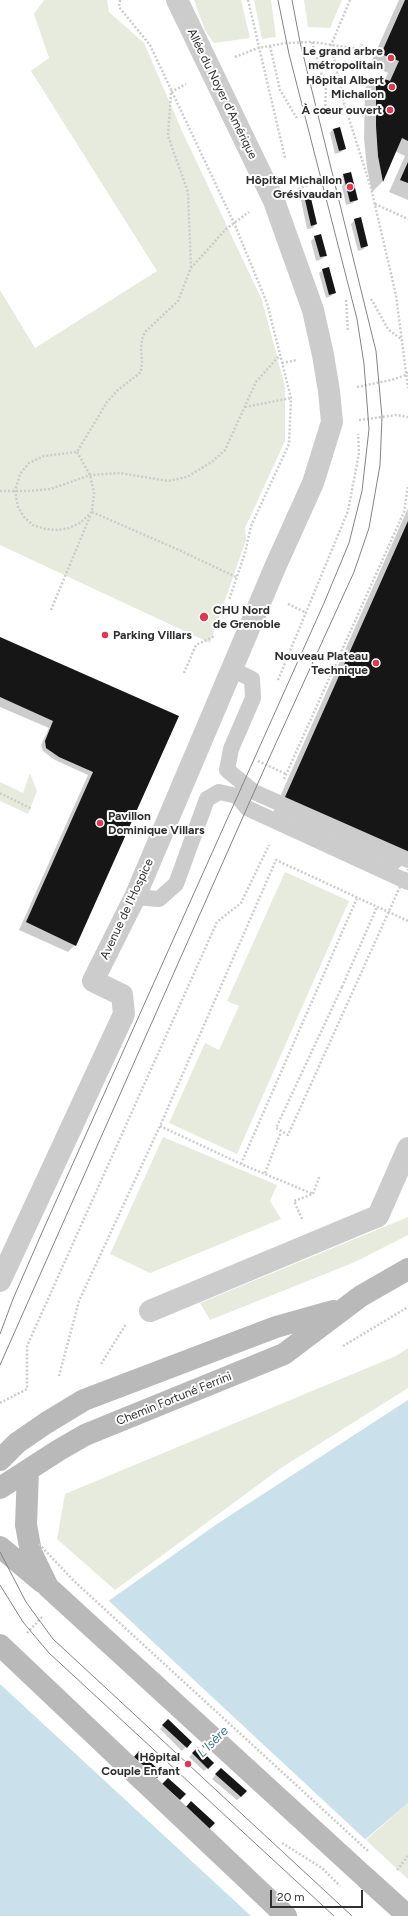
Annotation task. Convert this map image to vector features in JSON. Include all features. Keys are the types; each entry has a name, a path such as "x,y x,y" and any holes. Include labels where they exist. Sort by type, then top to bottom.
{"street":[{"name":"Allée du Noyer d'Amérique","path":"177,0 209,70 274,201 313,310 327,376 330,432"},
{"name":"Avenue de l'Hospice","path":"0,1281 124,1014 122,995 93,980 134,897 231,669 313,483 330,432"},
{"path":"150,1311 215,1282 378,1216 408,1148"},
{"name":"Chemin Fortuné Ferrini","path":"0,1488 59,1450 86,1435 284,1354 361,1296 408,1269"},
{"name":"Chemin Fortuné Ferrini","path":"0,1460 29,1435 84,1400 276,1327 346,1308"},
{"path":"28,1471 26,1525 21,1551 48,1587 408,1916"},
{"path":"0,1645 286,1916"}],"lane":[{"path":"231,669 252,679 253,698 231,749 228,770 254,792 408,858"},
{"path":"134,897 159,899 176,884 207,799 219,792 237,796 247,808 408,882"}],"path":[{"path":"120,0 118,7 150,45 234,223 267,303 290,398 290,444 251,526 237,577 227,606"},
{"path":"248,0 258,48 286,161"},
{"path":"350,0 331,45 344,103 375,204 396,295 408,388"},
{"path":"171,92 232,58 258,48 286,43 312,42 360,49 376,56 397,10"},
{"path":"312,42 326,89 325,116"},
{"path":"360,49 362,44"},
{"path":"270,46 280,90 298,120"},
{"path":"370,53 372,48"},
{"path":"77,452 107,402 118,390 141,372 141,348 142,339 145,332 178,301 186,285 191,268 188,192 168,136 171,92"},
{"path":"300,188 314,182"},
{"path":"191,268 234,223 248,213 274,201"},
{"path":"375,204 408,219"},
{"path":"371,299 388,329 402,340"},
{"path":"0,491 51,489 90,475 120,473 168,481 187,477 225,450 256,382 280,355"},
{"path":"352,388 391,380 406,375 408,371"},
{"path":"244,407 290,398"},
{"path":"330,432 397,414 408,417"},
{"path":"51,610 92,512 94,493 90,475 77,452"},
{"path":"77,452 44,456 29,463 20,474 15,491 18,507 24,518 33,525 45,529 58,530 69,528 80,523 92,512"},
{"path":"274,801 404,512 408,486"},
{"path":"92,512 179,550 265,592"},
{"path":"184,673 196,645 218,634"},
{"path":"0,793 32,809"},
{"path":"0,1403 27,1389 27,1346 217,922 241,903 269,845 267,818"},
{"path":"59,1376 79,1301 160,1126 276,860 408,921"},
{"path":"377,907 342,987 276,1128 288,1135 408,869"},
{"path":"241,1164 357,898"},
{"path":"160,1126 241,1164 313,1194"},
{"path":"265,1173 281,1132"},
{"path":"303,1222 294,1201 313,1194 320,1175"},
{"path":"100,1365 127,1323 150,1311"},
{"path":"21,1551 74,1581 373,1856"},
{"path":"26,1634 45,1613"},
{"path":"282,1843 322,1868 344,1890"}],"shaded area":[{"path":"44,0 107,0 109,12 144,43 182,131 262,300 285,387 285,441 245,528 246,540 210,643 0,545 0,290 35,348 157,271 31,71 49,58 34,14"},
{"path":"194,0 241,0 250,38 214,43 205,30"},
{"path":"254,0 271,0 276,37 262,39"},
{"path":"304,0 342,0 330,28 308,27"},
{"path":"30,773 37,791 28,814 0,801 0,782 23,793"},
{"path":"285,872 349,901 237,1154 169,1123 205,1043 219,1050 239,1006 227,1001"},
{"path":"163,1137 277,1185 270,1201 281,1219 150,1273 110,1254"},
{"path":"408,1217 408,1235 355,1262 210,1320 200,1303"},
{"path":"408,1348 408,1388 281,1468 115,1590 57,1539 65,1494 396,1356"},
{"path":"408,1803 408,1879 366,1840"}],"water":[{"name":"L'Isère","path":"408,1400 408,1803 275,1916 0,1916 0,1678 217,1524"}],"pier":[{"path":"107,1599 367,1841 278,1916 251,1916 0,1684 0,1675"}],"building":[{"name":"Hôpital Albert Michallon","path":"405,0 408,0 408,141 402,138 383,182 378,156 376,126 376,76 390,81 399,61 381,54"},
{"name":"Hôpital Michallon Grésivaudan","path":"340,127 346,149 339,151 333,129"},
{"path":"408,162 408,183 400,180"},
{"name":"Hôpital Michallon Grésivaudan","path":"351,172 358,200 350,202 343,174"},
{"name":"Hôpital Michallon Grésivaudan","path":"310,194 317,224 311,226 304,195"},
{"path":"361,217 368,246 361,248 354,219"},
{"path":"321,234 327,256 320,257 314,236"},
{"path":"329,267 336,293 329,295 322,269"},
{"name":"Nouveau Plateau Technique","path":"408,521 408,857 281,806"},
{"name":"Pavillon Dominique Villars","path":"0,637 179,716 76,946 26,922 93,772 59,757 46,748 45,741 53,721 0,697"},
{"path":"168,1719 192,1742 187,1748 162,1725"},
{"path":"198,1747 214,1763 208,1769 192,1753"},
{"path":"139,1751 162,1773 157,1778 134,1757"},
{"path":"221,1768 247,1791 241,1797 215,1774"},
{"path":"168,1778 186,1794 180,1800 162,1784"},
{"path":"191,1801 215,1823 209,1829 185,1808"}],"tram line":[{"path":"0,1334 13,1299 44,1228 324,603 349,543 362,491 369,429 364,364 357,319 289,54 278,0"},
{"path":"0,1365 266,765 354,572 369,528 380,465 382,417 376,351 300,42 292,0"},
{"path":"0,1552 26,1602 53,1639 352,1916"},
{"path":"0,1585 23,1622 49,1653 334,1916"}],"place":[{"name":"Le grand arbre métropolitain","path":"391,58"},
{"name":"Hôpital Albert Michallon","path":"392,87"},
{"name":"À cœur ouvert","path":"390,110"},
{"name":"Hôpital Michallon Grésivaudan","path":"350,187"},
{"name":"CHU Nord de Grenoble","path":"204,617"},
{"name":"Parking Villars","path":"105,635"},
{"name":"Nouveau Plateau Technique","path":"376,663"},
{"name":"Pavillon Dominique Villars","path":"100,823"},
{"name":"Hôpital Couple Enfant","path":"188,1764"}]}
